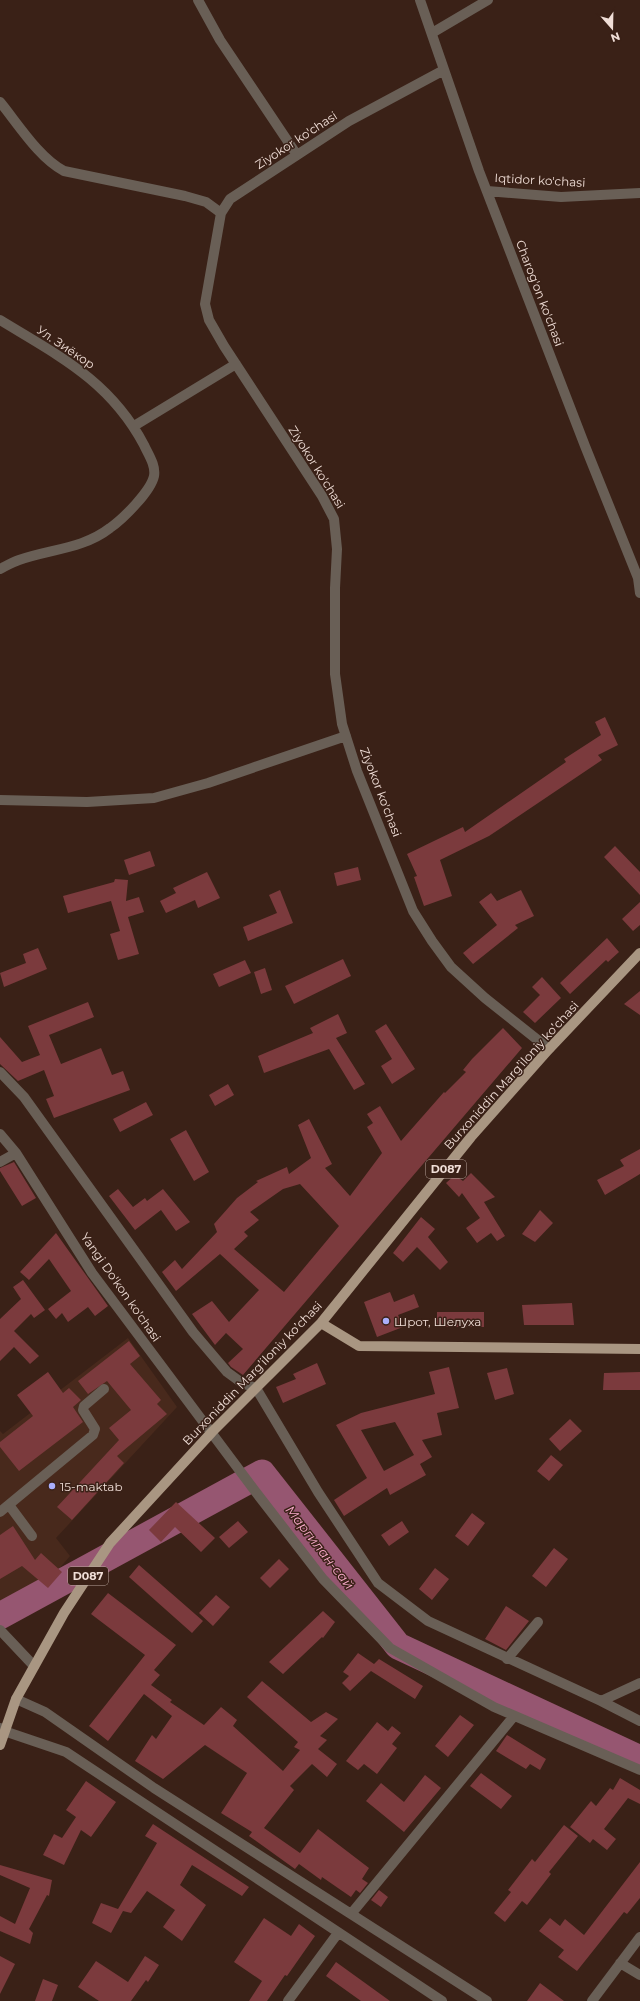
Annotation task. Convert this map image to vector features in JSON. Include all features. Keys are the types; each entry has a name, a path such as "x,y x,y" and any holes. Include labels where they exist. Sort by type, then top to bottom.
{"main road":[{"name":"Burxoniddin Marg’iloniy ko’chasi","path":"0,1745 2,1729 16,1698 64,1613 110,1543 212,1432 321,1323 471,1137 549,1049 640,953"},
{"path":"321,1323 359,1346 640,1349"}],"street":[{"path":"198,0 220,40 297,155"},
{"name":"Charog'on ko'chasi","path":"420,0 487,191 585,446 638,578 640,593"},
{"path":"432,33 488,0"},
{"name":"Ziyokor ko'chasi","path":"444,70 349,121 230,198 221,213 205,304 209,320 322,496 334,519 337,548 334,588 335,674 342,724 357,771 414,911 432,942 451,967 485,998 549,1049"},
{"path":"0,102 33,142 56,166 64,171 199,200 206,202 221,213"},
{"name":"Iqtidor ko'chasi","path":"487,191 561,197 640,193"},
{"name":"Ул. Зиёкор","path":"0,320 80,369 101,387 134,426 152,461 154,475 147,492 110,529 82,544 20,560 0,569"},
{"path":"134,426 236,364"},
{"path":"0,800 87,802 154,798 215,781 346,736"},
{"path":"0,1072 24,1097 193,1332 227,1372 242,1383 256,1388 318,1492 378,1583 428,1621 507,1659 601,1701 640,1721"},
{"name":"Yangi Do'kon ko'chasi","path":"0,1134 16,1153 92,1273 255,1491 323,1579 390,1648 494,1708 640,1770"},
{"path":"0,1162 16,1153"},
{"path":"0,1512 93,1435 95,1429 83,1410 84,1406 104,1389"},
{"path":"9,1505 32,1536"},
{"path":"507,1659 538,1622"},
{"path":"2,1632 34,1666"},
{"path":"601,1701 640,1683"},
{"path":"16,1698 45,1712 154,1788 487,2001"},
{"path":"351,1914 514,1716"},
{"path":"2,1729 66,1752 442,2001"},
{"path":"288,2001 338,1933"},
{"path":"592,2001 640,1937"},
{"path":"620,1963 640,1975"}],"shaded area":[{"name":"15-maktab","path":"128,1338 177,1407 56,1538 70,1556 17,1618 0,1605 0,1431 3,1434"}],"building":[{"path":"605,717 618,745 598,755 602,760 489,836 440,860 452,896 424,906 414,877 417,876 407,854 463,827 465,832 566,762 564,759 601,735 595,722"},
{"path":"615,846 640,872 640,895 604,857"},
{"path":"150,851 155,866 129,875 124,860"},
{"path":"358,867 361,880 337,886 334,873"},
{"path":"207,872 220,898 198,908 195,900 166,913 160,901 176,893 173,888"},
{"path":"115,879 128,880 126,901 139,897 144,912 128,917 139,954 118,960 110,934 120,931 111,901 68,913 63,896 114,882"},
{"path":"280,890 293,923 248,941 243,927 277,913 269,895"},
{"path":"521,890 534,916 515,925 518,928 473,964 463,953 497,925 479,902 491,893 497,901"},
{"path":"640,902 640,925 633,931 622,919"},
{"path":"607,938 619,952 608,962 606,960 570,994 560,983"},
{"path":"38,948 47,969 4,987 0,973 26,963 23,954"},
{"path":"343,959 351,976 294,1004 285,986"},
{"path":"245,960 251,973 219,987 213,974"},
{"path":"265,968 272,990 261,994 254,972"},
{"path":"542,977 561,998 535,1023 523,1012 540,995 532,987"},
{"path":"640,991 640,1015 624,1004"},
{"path":"88,1002 94,1017 49,1035 61,1064 101,1048 112,1075 123,1071 130,1090 54,1118 46,1099 54,1096 44,1070 18,1081 0,1064 0,1037 22,1062 40,1055 28,1026"},
{"path":"338,1014 347,1033 336,1038 365,1084 354,1090 329,1049 264,1073 258,1056 313,1033 310,1028"},
{"path":"386,1024 415,1069 392,1084 381,1066 392,1059 375,1031"},
{"path":"503,1028 522,1048 243,1375 231,1367 228,1363 243,1349 226,1333 215,1345 192,1314 212,1301 229,1322 259,1290 220,1254 176,1291 162,1272 175,1260 182,1269 217,1232 214,1224 237,1198 258,1182 256,1181 287,1167 289,1174 311,1158 298,1125 309,1119 332,1164 325,1168 350,1196 382,1153 367,1127 373,1123 367,1114 380,1106 401,1141 444,1092 445,1093 466,1072 463,1070","holes":["300,1184 339,1226 284,1292 234,1249 248,1236 244,1232 259,1220 250,1212 283,1189"]},
{"path":"228,1084 234,1095 215,1106 209,1095"},
{"path":"146,1102 153,1115 120,1132 113,1119"},
{"path":"186,1130 209,1172 194,1181 170,1139"},
{"path":"640,1149 640,1174 605,1195 597,1180 624,1166 620,1160"},
{"path":"14,1162 36,1198 22,1206 0,1171 0,1168"},
{"path":"471,1173 495,1197 484,1202 505,1236 497,1241 491,1233 477,1243 466,1228 480,1218 462,1193 459,1197 446,1183 455,1175 463,1181"},
{"path":"118,1189 133,1207 145,1198 147,1201 163,1189 190,1222 176,1231 161,1210 135,1230 109,1196"},
{"path":"540,1210 553,1223 535,1242 522,1234"},
{"path":"421,1217 435,1229 428,1237 448,1262 440,1270 417,1247 403,1262 393,1253"},
{"path":"56,1233 108,1306 95,1316 88,1307 68,1322 62,1313 56,1319 48,1309 71,1291 49,1259 29,1280 20,1272"},
{"path":"23,1280 45,1310 34,1318 31,1314 14,1331 39,1356 30,1364 14,1347 0,1361 0,1319 21,1299 13,1287"},
{"name":"Шрот, Шелуха","path":"390,1292 394,1302 414,1294 419,1307 398,1315 403,1327 377,1337 364,1302"},
{"path":"572,1303 574,1325 524,1325 522,1305"},
{"path":"437,1312 484,1312 484,1327 437,1327"},
{"path":"129,1341 140,1356 130,1364 161,1400 157,1404 167,1414 117,1456 124,1463 72,1520 57,1507 119,1440 109,1428 131,1410 107,1381 88,1394 78,1381"},
{"path":"317,1363 326,1384 283,1403 276,1387 296,1379 293,1374"},
{"path":"449,1367 459,1408 437,1413 442,1435 422,1440 432,1457 420,1464 426,1475 390,1495 387,1488 344,1516 334,1500 367,1478 336,1425 361,1413 435,1394 429,1372","holes":["395,1422 414,1455 384,1471 361,1430"]},
{"path":"507,1368 514,1394 495,1400 487,1373"},
{"path":"48,1372 63,1393 69,1388 81,1400 73,1407 83,1422 19,1471 0,1447 0,1442 33,1416 17,1395"},
{"path":"640,1372 640,1390 603,1390 604,1373"},
{"path":"570,1419 582,1431 560,1451 549,1439"},
{"path":"551,1455 563,1465 549,1481 537,1471"},
{"path":"176,1502 215,1538 201,1552 175,1527 161,1542 149,1530"},
{"path":"472,1513 485,1523 468,1546 455,1536"},
{"path":"238,1521 248,1532 229,1548 219,1537"},
{"path":"402,1521 409,1532 389,1546 381,1535"},
{"path":"13,1526 35,1560 41,1553 62,1572 48,1588 22,1566 0,1579 0,1535"},
{"path":"554,1548 568,1559 546,1587 532,1576"},
{"path":"279,1559 289,1569 270,1588 260,1578"},
{"path":"139,1565 203,1621 192,1633 129,1577"},
{"path":"435,1568 449,1579 432,1600 419,1589"},
{"path":"108,1593 176,1645 154,1670 160,1675 151,1685 172,1700 170,1702 204,1725 221,1707 237,1720 233,1726 283,1771 300,1750 294,1747 298,1742 247,1697 262,1681 311,1722 326,1712 338,1719 320,1736 327,1740 318,1749 337,1764 327,1777 312,1764 290,1786 294,1790 264,1828 300,1853 318,1829 369,1868 362,1879 368,1883 360,1893 356,1890 351,1897 322,1877 321,1880 299,1864 295,1869 249,1836 252,1832 221,1813 247,1773 205,1745 163,1779 135,1761 152,1735 156,1739 172,1716 144,1694 108,1741 89,1726 145,1655 91,1614"},
{"path":"216,1595 230,1607 213,1626 199,1613"},
{"path":"506,1606 529,1621 506,1650 485,1639"},
{"path":"323,1611 335,1622 323,1638 322,1637 283,1674 269,1662"},
{"path":"358,1653 374,1664 379,1659 423,1686 415,1699 371,1671 350,1691 342,1683 349,1676 343,1672"},
{"path":"460,1715 474,1725 448,1757 435,1746"},
{"path":"377,1722 388,1731 392,1726 401,1733 392,1744 397,1748 377,1774 364,1764 358,1770 346,1761"},
{"path":"507,1735 546,1759 540,1770 530,1764 526,1769 496,1751"},
{"path":"481,1773 512,1796 501,1809 470,1786"},
{"path":"425,1775 441,1788 404,1832 366,1801 381,1783 404,1802"},
{"path":"620,1778 640,1790 640,1804 628,1798 604,1829 616,1839 607,1850 593,1839 590,1843 570,1827 591,1801 596,1806 610,1788 613,1790"},
{"path":"86,1781 116,1802 91,1837 81,1830 64,1865 43,1855 54,1834 62,1838 76,1817 66,1810"},
{"path":"153,1824 249,1887 242,1896 192,1865 180,1885 206,1905 182,1941 163,1927 175,1910 147,1891 131,1913 123,1911 111,1933 92,1923 101,1903 118,1909 157,1843 145,1836"},
{"path":"564,1825 578,1836 549,1872 551,1874 527,1905 522,1901 505,1922 494,1913 511,1892 508,1890 532,1859 535,1862"},
{"path":"640,1862 640,1898 627,1914 624,1912 577,1971 558,1957 564,1950 539,1931 550,1918 560,1926 565,1919 584,1935"},
{"path":"0,1865 52,1880 49,1896 47,1895 29,1929 33,1933 30,1944 0,1931 0,1916 15,1924 30,1888 0,1875"},
{"path":"379,1890 388,1897 381,1907 371,1900"},
{"path":"264,1918 291,1936 299,1924 315,1936 287,1976 285,1975 267,2001 249,2001 262,1981 234,1962"},
{"path":"0,1956 15,1964 0,1994"},
{"path":"145,1956 159,1965 148,1982 146,1980 131,2001 99,2001 78,1987 96,1961 128,1982"},
{"path":"336,1962 390,2001 361,2001 326,1976"},
{"path":"43,1979 58,1985 52,2001 35,2001"},
{"path":"540,1983 564,2001 527,2001"}],"waterway":[{"name":"Маргилан-сай","path":"0,1616 262,1473 398,1646 640,1759"}],"place":[{"name":"Шрот, Шелуха","path":"386,1321"},
{"name":"15-maktab","path":"52,1486"}]}
